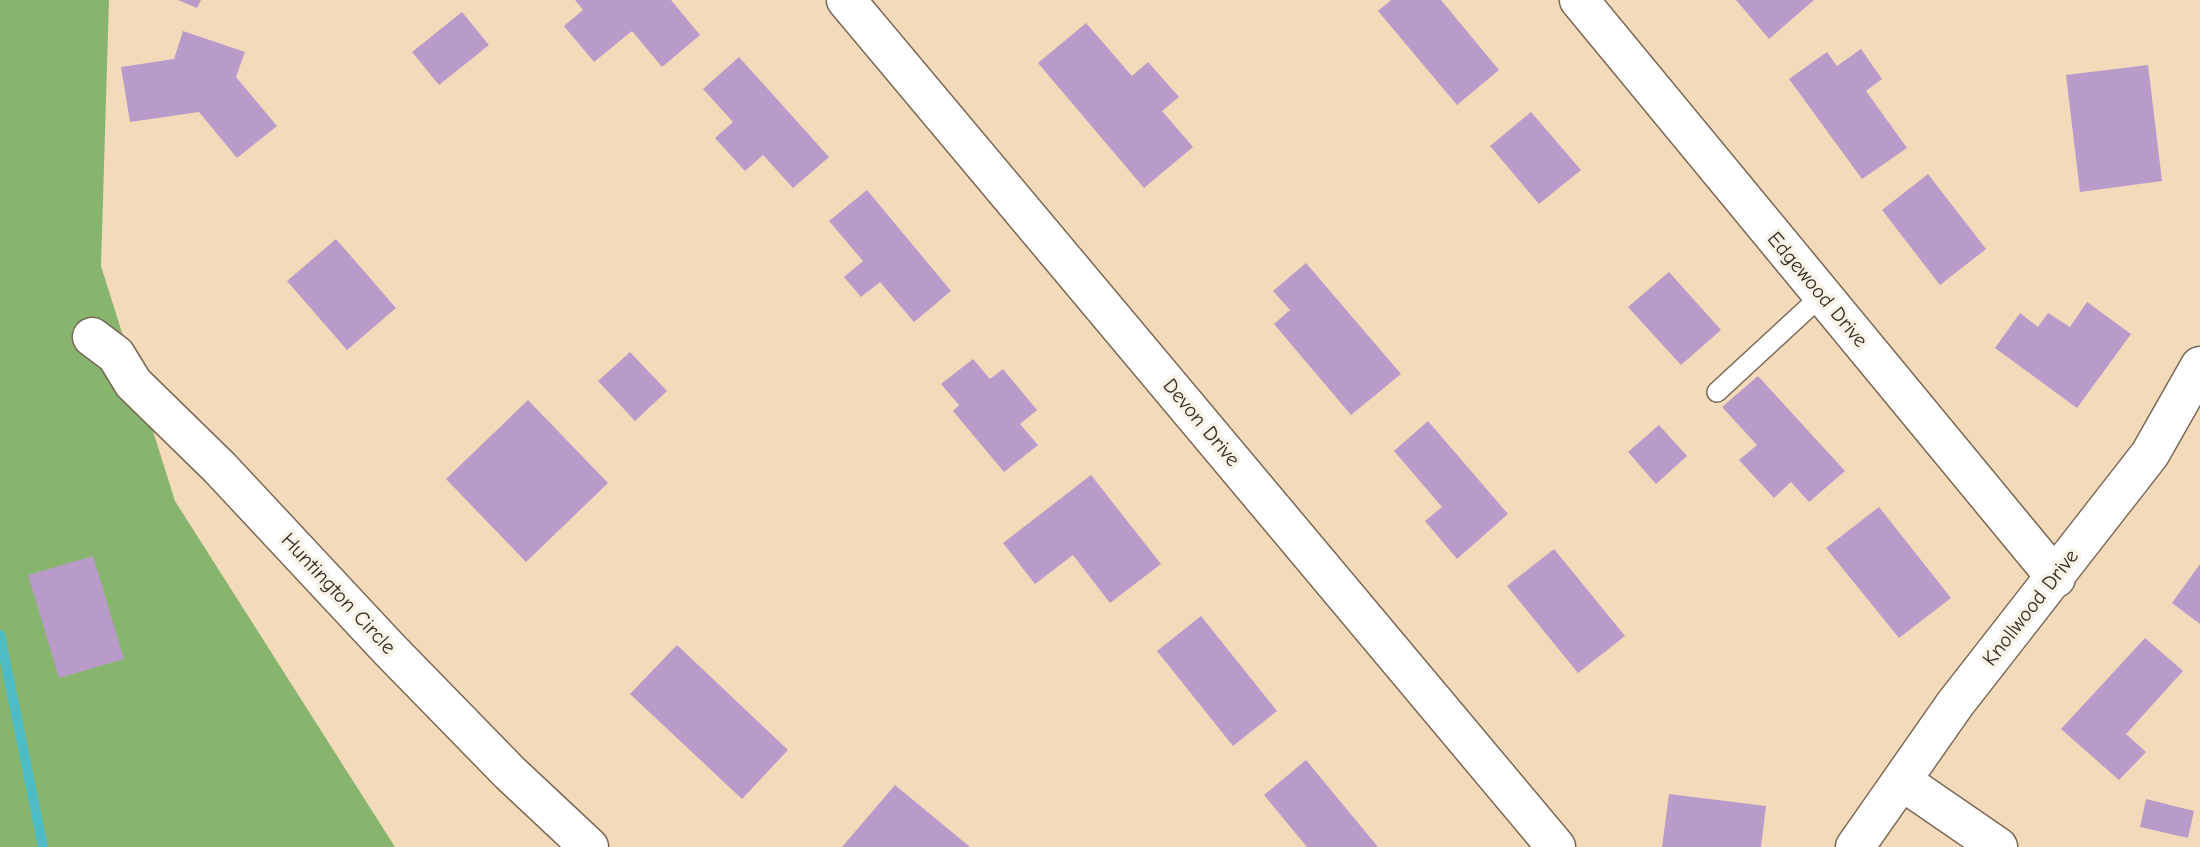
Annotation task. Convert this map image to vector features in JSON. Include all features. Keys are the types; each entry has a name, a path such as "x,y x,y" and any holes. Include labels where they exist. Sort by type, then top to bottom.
{"street":[{"name":"Devon Drive","path":"846,0 1556,847"},
{"name":"Edgewood Drive","path":"1579,0 2056,578"},
{"name":"Huntington Circle","path":"92,337 116,355 133,383 220,468 389,649 510,772 589,847"},
{"name":"Knollwood Drive","path":"1856,847 1955,704 2056,578 2150,454 2200,366"},
{"path":"1902,781 1998,847"}],"lane":[{"path":"1717,392 1821,296"}],"green space":[{"path":"0,0 109,0 101,266 175,501 395,847 0,847"}],"building":[{"path":"178,0 201,0 197,8"},
{"path":"575,0 671,0 700,35 662,67 632,31 594,62 564,26 583,10"},
{"path":"1391,0 1441,0 1499,70 1457,105 1378,11"},
{"path":"1736,0 1814,0 1769,39"},
{"path":"462,12 489,45 439,85 412,52"},
{"path":"1086,23 1132,76 1148,62 1179,97 1162,111 1193,147 1144,188 1038,63"},
{"path":"183,31 245,52 236,77 277,126 237,158 199,112 130,122 121,67 174,59"},
{"path":"1861,49 1882,79 1866,91 1907,148 1862,179 1789,79 1827,52 1837,66"},
{"path":"739,57 829,157 793,188 763,155 745,171 715,138 733,122 703,89"},
{"path":"2148,65 2162,181 2080,192 2066,75"},
{"path":"1531,112 1581,170 1539,204 1490,146"},
{"path":"1928,174 1986,249 1940,285 1882,210"},
{"path":"867,190 951,291 914,322 880,282 861,297 844,277 863,261 829,221"},
{"path":"336,239 396,308 347,350 287,281"},
{"path":"1306,263 1401,374 1351,415 1274,324 1290,310 1273,291"},
{"path":"1669,272 1721,330 1681,365 1628,307"},
{"path":"2087,302 2131,334 2077,408 1995,348 2020,313 2038,327 2048,313 2070,327"},
{"path":"630,352 667,391 635,421 598,381"},
{"path":"973,359 990,379 1003,369 1037,410 1020,424 1038,445 1004,472 953,411 959,405 941,384"},
{"path":"1758,376 1845,471 1809,502 1791,482 1774,498 1739,460 1757,445 1722,407"},
{"path":"528,400 608,483 526,562 446,479"},
{"path":"1428,421 1508,514 1457,559 1425,521 1442,507 1394,451"},
{"path":"1659,425 1687,456 1656,484 1628,452"},
{"path":"1091,475 1161,564 1110,603 1073,555 1035,584 1003,543"},
{"path":"1879,507 1951,598 1899,638 1826,548"},
{"path":"1554,549 1625,636 1578,673 1507,586"},
{"path":"93,556 124,659 59,678 28,575"},
{"path":"2200,564 2200,624 2172,603"},
{"path":"1201,616 1277,711 1233,746 1157,651"},
{"path":"2145,638 2183,671 2126,734 2146,752 2119,780 2061,729"},
{"path":"677,645 788,750 742,799 630,694"},
{"path":"1306,760 1378,847 1307,847 1264,795"},
{"path":"895,785 970,847 842,847"},
{"path":"1669,794 1766,806 1761,847 1662,847"},
{"path":"2146,799 2194,811 2188,838 2140,827"}],"waterway":[{"path":"0,635 43,847"}]}
